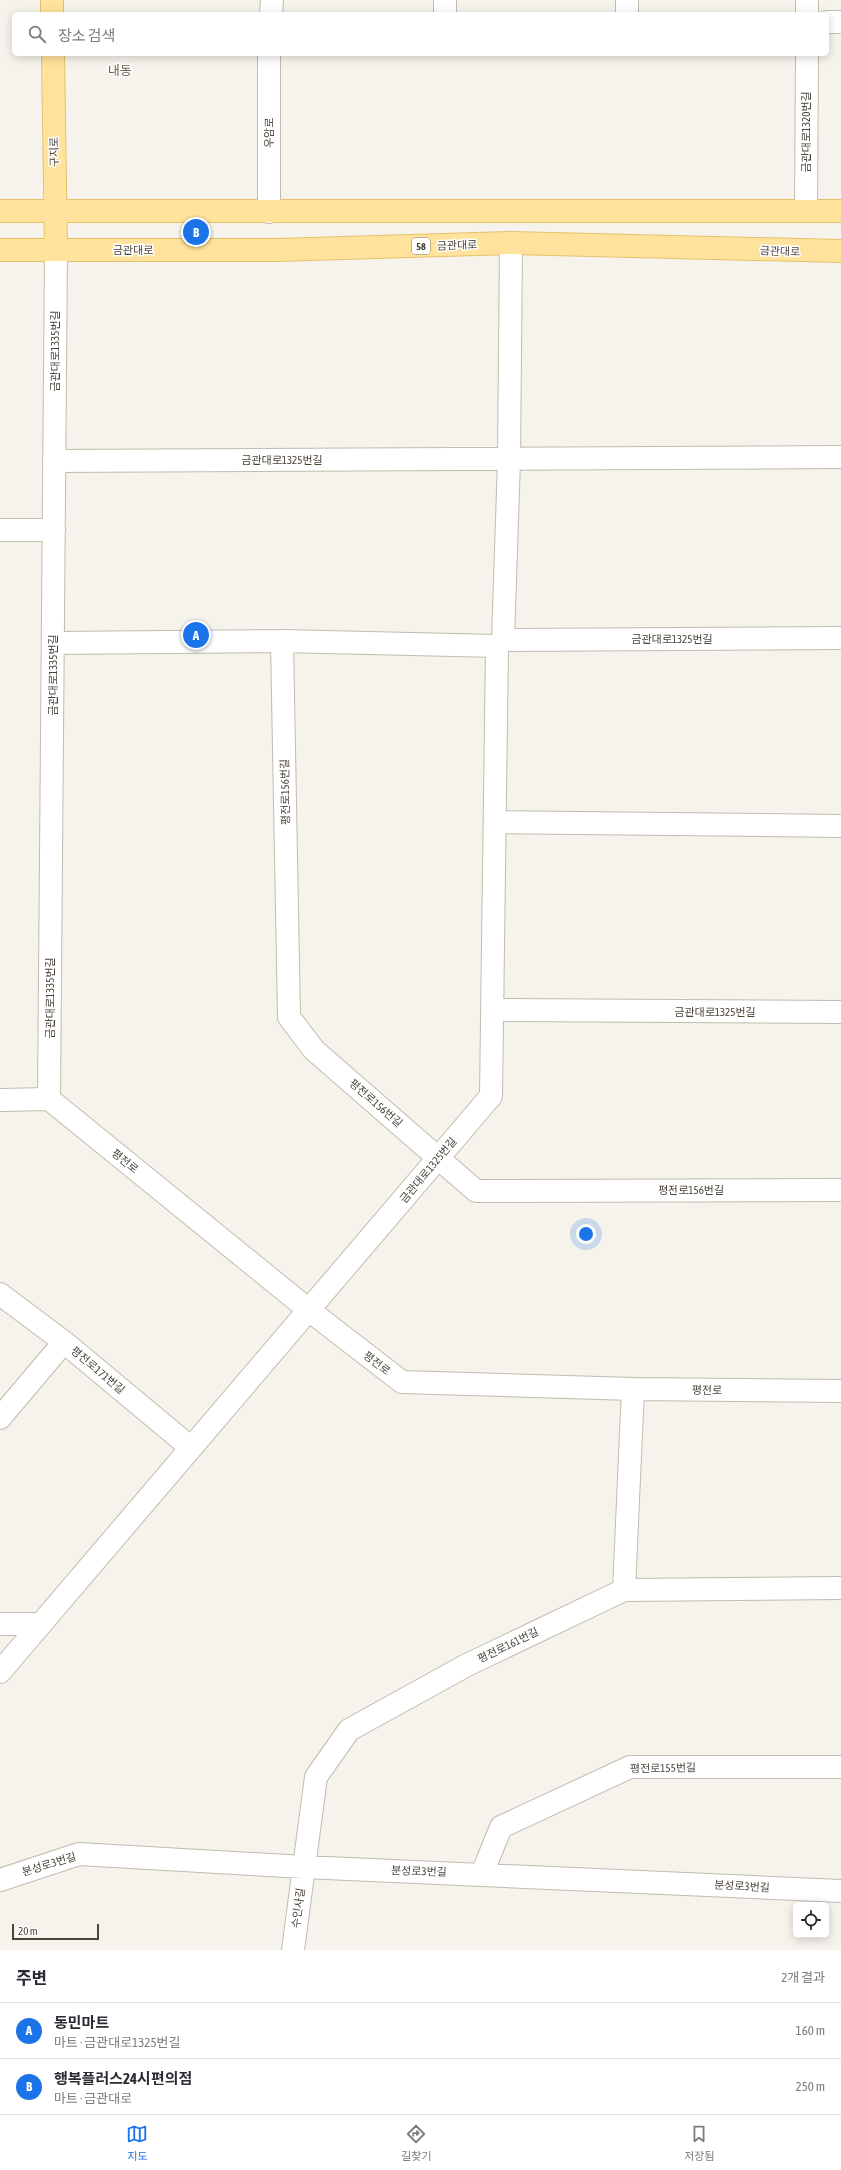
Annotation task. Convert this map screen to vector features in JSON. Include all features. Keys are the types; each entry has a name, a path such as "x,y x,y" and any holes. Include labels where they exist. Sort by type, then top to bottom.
{"main road":[{"path":"52,0 52,12"},
{"name":"구지로","path":"52,56 56,250"},
{"path":"0,211 841,211"},
{"name":"금관대로","path":"0,250 277,250 511,243 841,251"}],"street":[{"path":"271,12 272,0"},
{"path":"445,0 445,12"},
{"path":"627,0 627,12"},
{"path":"807,0 807,12"},
{"path":"829,22 841,22"},
{"name":"우암로","path":"269,212 270,56"},
{"name":"금관대로1320번길","path":"806,210 807,56"},
{"name":"금관대로1325번길","path":"310,1311 491,1096 500,643 509,460 511,243"},
{"name":"금관대로1335번길","path":"49,1099 56,250"},
{"name":"금관대로1325번길","path":"54,461 509,460 841,457"},
{"path":"0,530 54,530"},
{"name":"금관대로1325번길","path":"53,643 282,641 500,643 841,638"},
{"name":"평전로156번길","path":"282,641 289,1017 314,1050 439,1157 476,1191 841,1190"},
{"path":"496,822 841,826"},
{"name":"금관대로1325번길","path":"492,1010 841,1012"},
{"path":"0,1100 49,1099"},
{"name":"평전로","path":"49,1099 310,1311 402,1382 633,1389 841,1391"},
{"path":"0,1294 64,1342"},
{"path":"0,1672 190,1447 310,1311"},
{"name":"평전로171번길","path":"0,1418 64,1342 190,1447"},
{"path":"633,1389 624,1590 841,1588"},
{"name":"평전로161번길","path":"304,1867 316,1777 349,1730 467,1665 624,1590"},
{"path":"0,1624 40,1624"},
{"name":"평전로155번길","path":"482,1874 501,1827 630,1767 841,1767"},
{"name":"분성로3번길","path":"0,1880 79,1854 304,1867 841,1891"},
{"name":"수인사길","path":"293,1950 304,1867"}],"place":[{"name":"행복플러스24시편의점","path":"196,232"},
{"name":"동민마트","path":"196,635"}],"district":[{"name":"내동","path":"120,70"}]}
